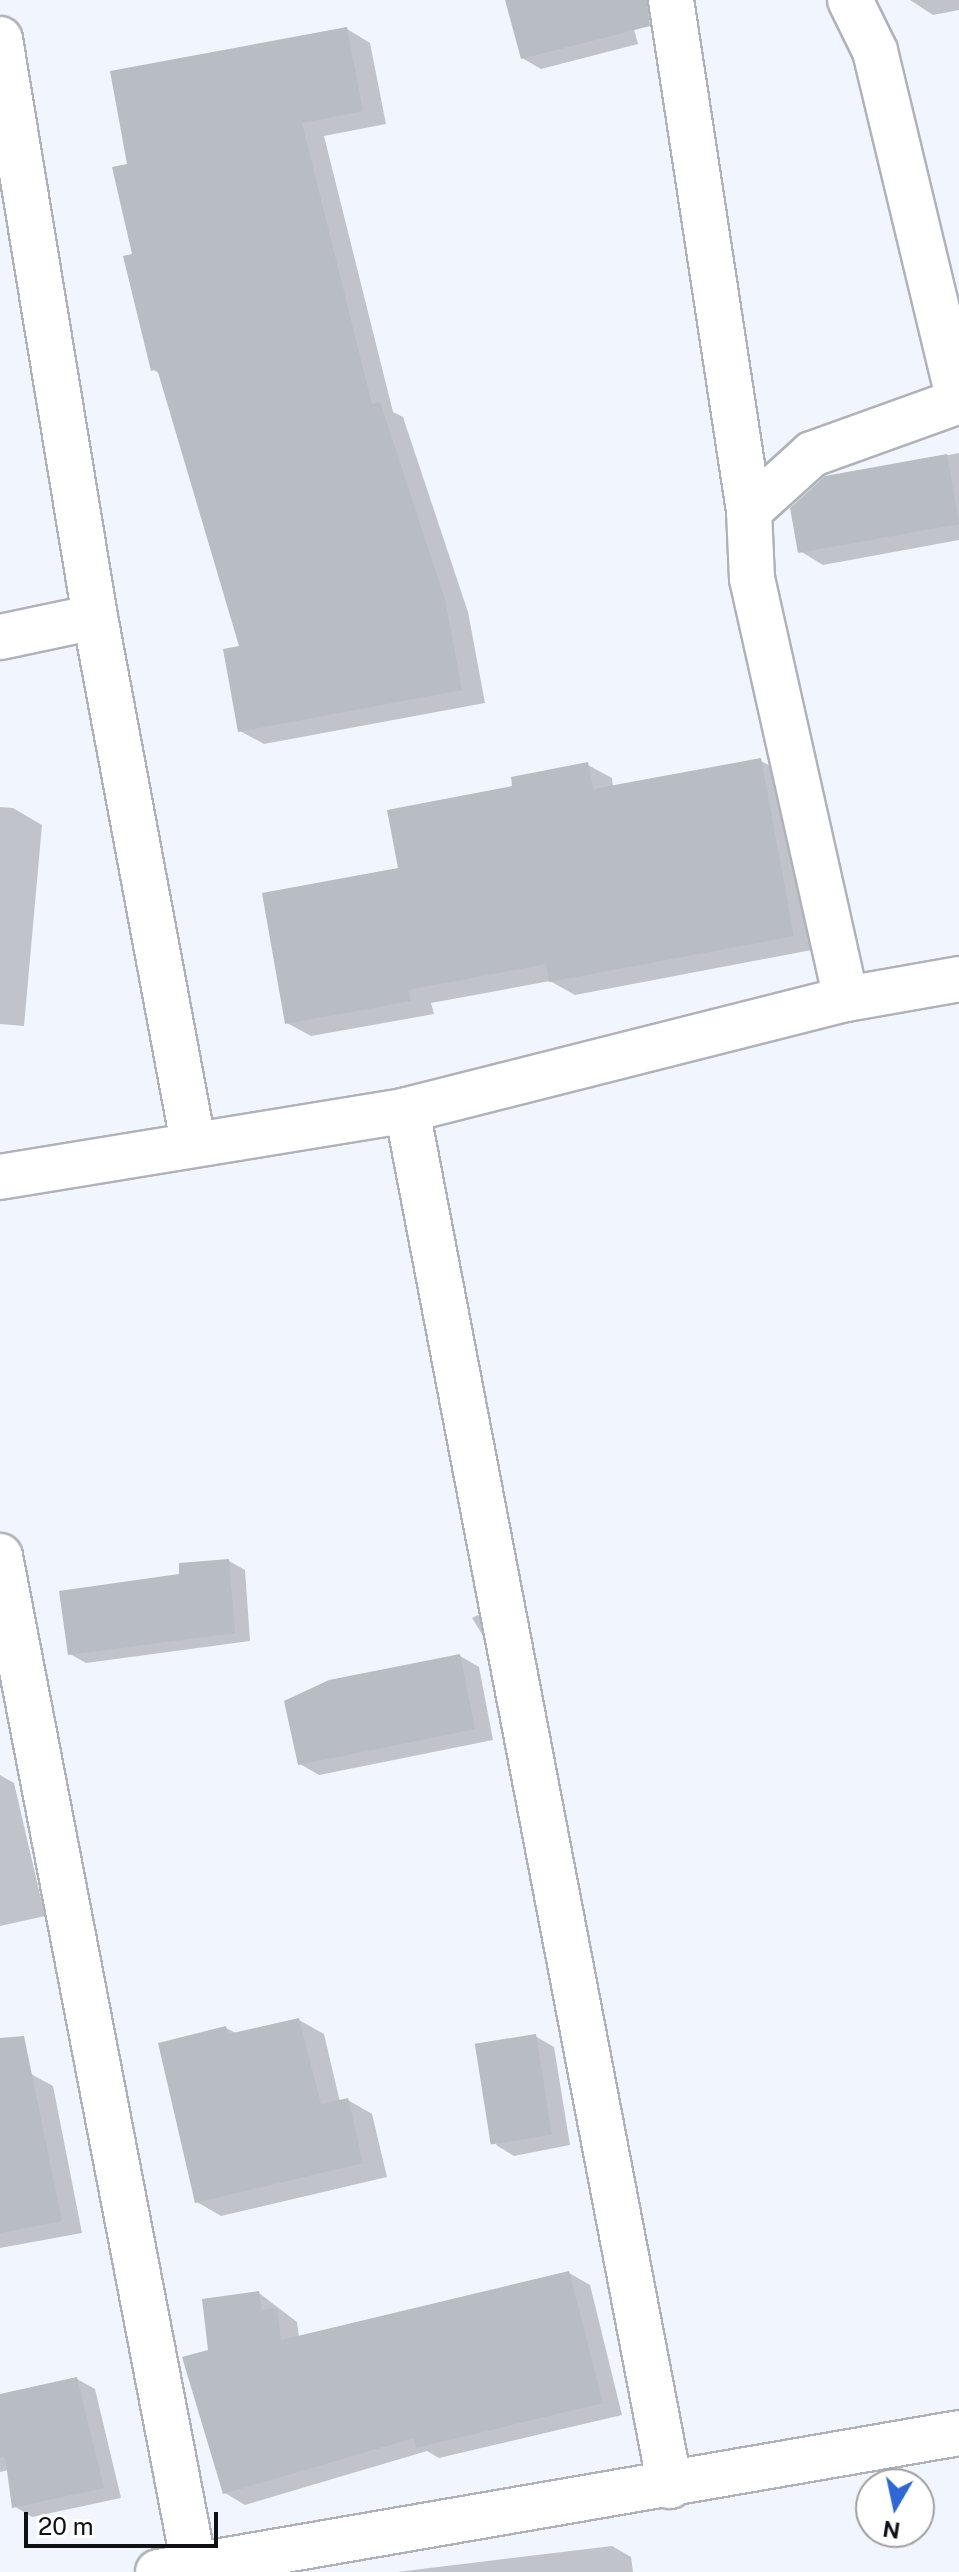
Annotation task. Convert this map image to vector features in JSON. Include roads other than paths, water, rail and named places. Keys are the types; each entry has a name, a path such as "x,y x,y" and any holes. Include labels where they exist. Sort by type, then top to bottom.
{"street":[{"path":"671,0 749,511 752,579 846,999"},
{"path":"749,511 812,454 959,401 875,51 850,0"},
{"path":"0,39 13,190 193,1142"},
{"path":"0,637 95,617"},
{"path":"0,1177 193,1142 407,1110 846,999 959,979"},
{"path":"407,1110 670,2486"},
{"path":"0,1556 176,2569 307,2561 670,2486 959,2433"}]}
